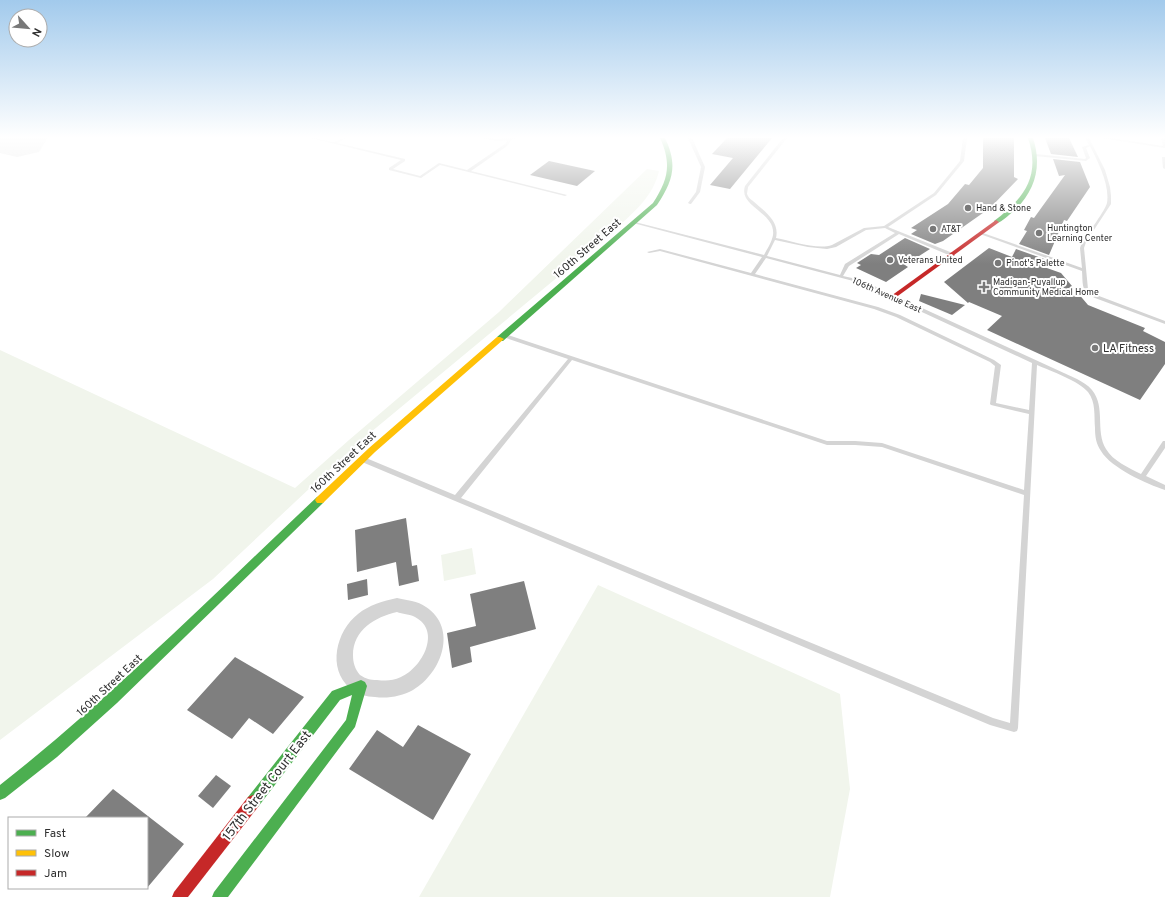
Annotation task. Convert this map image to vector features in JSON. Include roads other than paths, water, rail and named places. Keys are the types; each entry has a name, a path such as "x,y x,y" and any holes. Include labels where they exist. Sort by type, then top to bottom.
{"street":[{"name":"160th Street East","path":"0,792 52,752 113,699 362,460 635,223 663,195 668,185 669,180"},
{"path":"893,298 982,234 1024,197 1033,180"},
{"path":"396,605 410,606 422,612 431,621 436,633 436,647 431,661 421,674 407,684 392,690 376,691 362,686 351,678 345,666 344,659 344,652 348,638 357,625 368,615 382,608 396,605"},
{"path":"219,897 351,723 362,686"},
{"name":"157th Street Court East","path":"179,897 336,695 362,686"}],"lane":[{"path":"505,180 565,194"},
{"path":"690,203 698,192 700,180"},
{"path":"752,180 746,187 745,193 747,198 772,222 776,229 774,239 752,275"},
{"path":"885,227 935,194 947,180"},
{"path":"1106,180 1110,199 1109,204 1084,242 1082,248 1086,290 1088,293 1165,323"},
{"name":"106th Avenue East","path":"635,223 859,281 1084,386 1091,392 1095,403 1099,441 1103,451 1114,461 1142,476"},
{"path":"774,239 808,246 827,248 834,246 864,229 885,227 953,255"},
{"path":"840,276 847,265 899,232"},
{"path":"982,234 1083,270"},
{"path":"649,252 660,250 876,308 912,322 998,365 993,404 1032,413"},
{"path":"504,336 826,443 882,445 1027,493"},
{"path":"456,499 571,358"},
{"path":"362,460 993,722 1014,728 1035,362"},
{"path":"1165,443 1142,476 1165,488"}],"place":[{"name":"Hand & Stone","path":"968,208"},
{"name":"AT&T","path":"933,229"},
{"name":"Huntington Learning Center","path":"1039,233"},
{"name":"Veterans United","path":"890,260"},
{"name":"Pinot's Palette","path":"998,263"},
{"name":"Madigan-Puyallup Community Medical Home","path":"984,287"},
{"name":"LA Fitness","path":"1095,348"}]}
